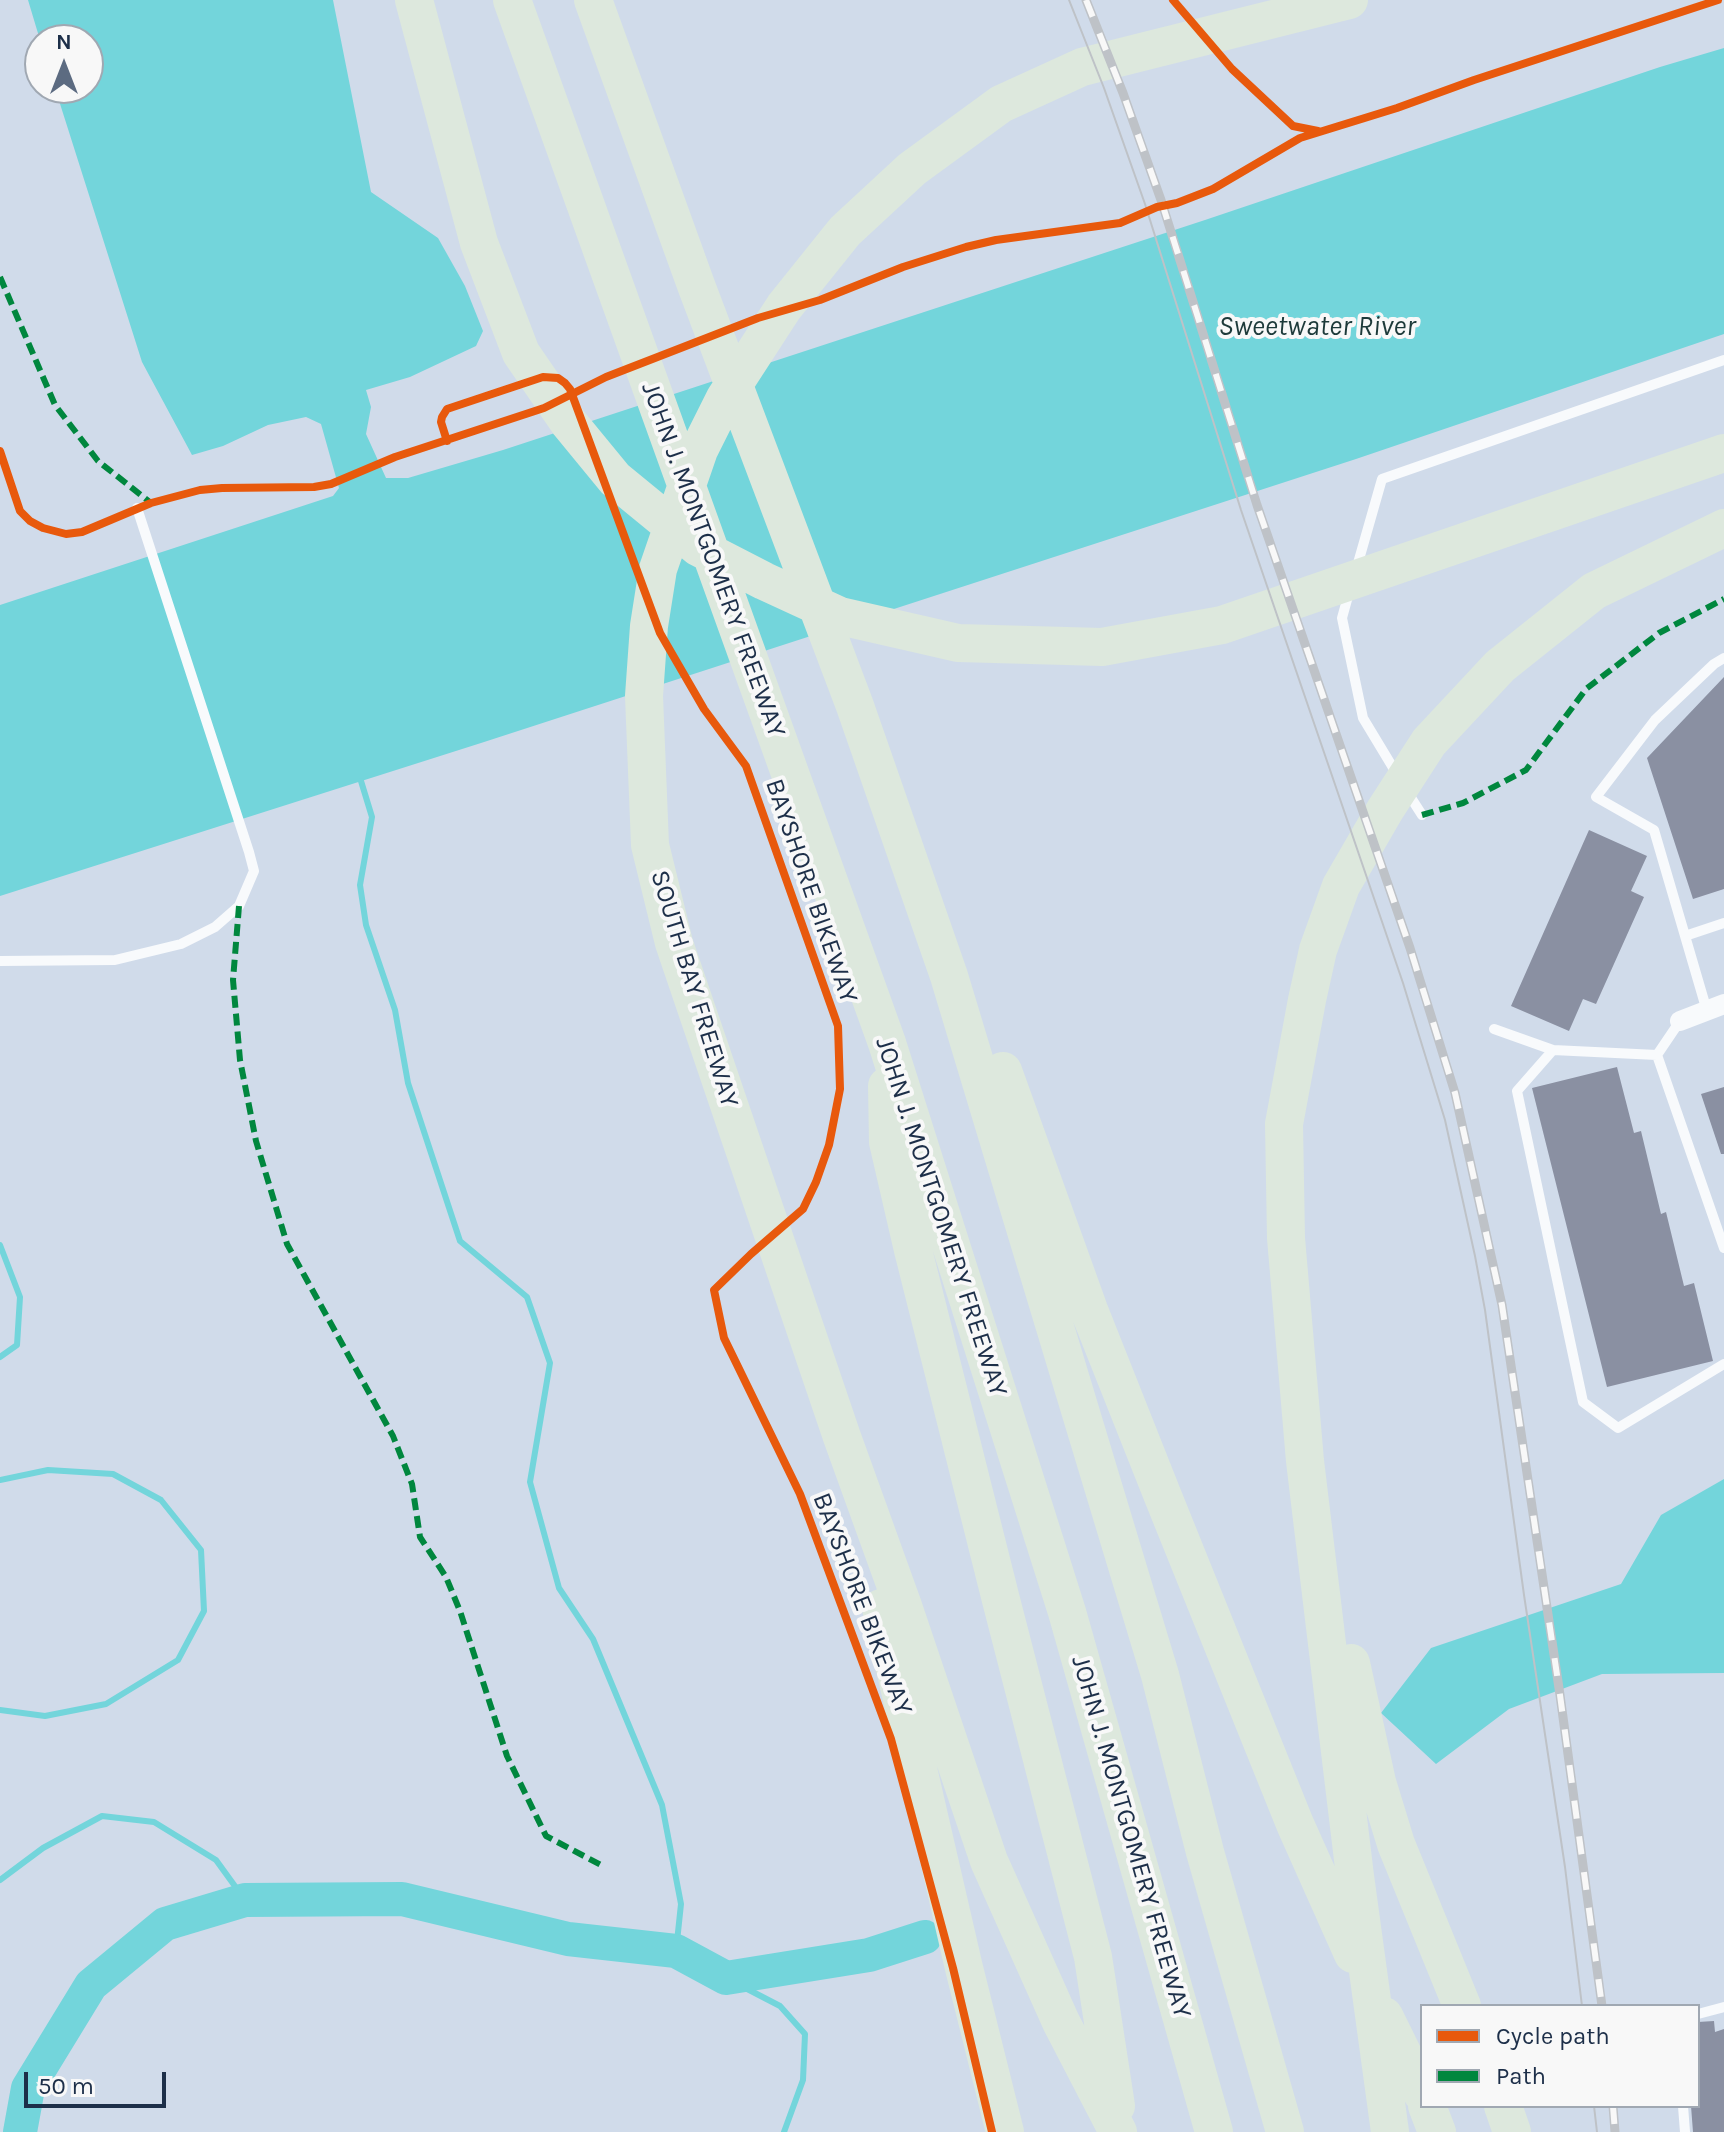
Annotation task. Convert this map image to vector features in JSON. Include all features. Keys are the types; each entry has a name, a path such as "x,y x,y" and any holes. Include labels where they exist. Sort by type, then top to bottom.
{"highway":[{"path":"414,0 479,243 521,353 569,423 615,479 698,547 840,616 958,643 1102,647 1222,625 1724,453"},
{"name":"JOHN J. MONTGOMERY FREEWAY","path":"512,0 887,1043 1067,1612 1214,2132"},
{"path":"593,0 696,285 855,706 949,976 1160,1675 1205,1852 1285,2132"},
{"name":"SOUTH BAY FREEWAY","path":"842,1437 674,943 650,845 644,696 649,626 658,569 699,450 725,398 784,307 845,231 912,169 1001,104 1082,67 1347,1"},
{"path":"1390,2132 1355,1876 1305,1461 1286,1238 1284,1124 1307,1000 1318,950 1341,886 1429,742 1500,666 1594,591 1724,528"},
{"path":"949,976 989,1033 1089,1310 1295,1824 1359,1968 1420,2089"},
{"path":"887,1043 888,1142 1093,1957 1119,2132"},
{"path":"1296,1368 1323,1462 1352,1665 1377,1782 1396,1844 1461,2004"},
{"path":"842,1437 989,1861 1061,2022 1119,2132"},
{"path":"842,1437 964,1968 1005,2132"},
{"path":"1428,2108 1437,2132"},
{"path":"1504,2108 1512,2132"}],"street":[{"path":"1680,1021 1715,1007"}],"lane":[{"path":"1422,815 1363,718 1342,618 1382,479 1724,360"},
{"path":"0,961 115,960 181,944 215,927 239,906 254,871 137,508"},
{"path":"1715,1007 1685,936 1654,830 1596,797 1655,720 1724,658"},
{"path":"1685,936 1724,923"},
{"path":"1657,1055 1680,1021"},
{"path":"1494,1029 1553,1050 1657,1055"},
{"path":"1553,1050 1517,1091 1583,1402 1618,1428 1724,1364"},
{"path":"1657,1055 1724,1248"},
{"path":"1700,2013 1724,2007"},
{"path":"1683,2108 1685,2132"}],"water":[{"name":"Sweetwater River","path":"28,0 333,0 371,192 438,238 465,286 483,331 476,346 410,377 366,390 371,407 366,434 386,478 408,478 503,450 1724,48 1724,334 1356,459 0,896 0,605 333,496 339,488 321,424 306,417 268,425 223,446 192,455 142,362 60,104 104,104 104,24 35,24"},
{"path":"1724,1479 1724,1673 1602,1674 1509,1709 1436,1764 1381,1713 1431,1648 1621,1584 1661,1515"}],"building":[{"path":"1724,677 1724,889 1693,899 1647,758"},
{"path":"1589,830 1647,856 1631,891 1644,897 1596,1004 1583,999 1569,1031 1511,1006"},
{"path":"1617,1067 1634,1133 1641,1131 1661,1214 1666,1212 1684,1286 1694,1283 1713,1361 1607,1387 1532,1088"},
{"path":"1724,1087 1724,1154 1721,1154 1701,1094"},
{"path":"1714,2021 1715,2032 1724,2029 1724,2132 1693,2132 1691,2108 1700,2108 1700,2022"}],"waterway":[{"path":"361,781 372,817 360,885 366,925 395,1010 408,1083 460,1241 527,1297 550,1363 530,1482 559,1588 593,1639 662,1805 681,1904 676,1951"},
{"path":"0,1245 20,1297 17,1345 0,1357"},
{"path":"0,1480 48,1470 113,1474 161,1500 201,1550 204,1611 178,1660 106,1704 45,1716 0,1710"},
{"path":"0,1880 43,1848 102,1816 154,1822 216,1860 245,1900"},
{"path":"20,2132 28,2088 91,1985 165,1924 245,1900 402,1899 568,1939 676,1951 726,1978 869,1955 925,1937"},
{"path":"726,1978 780,2006 805,2034 803,2080 784,2132"}],"tram line":[{"path":"1069,0 1145,204 1241,510 1403,983 1445,1120 1485,1310 1582,2004"},
{"path":"1594,2108 1597,2132"}],"railway":[{"path":"1086,0 1161,200 1257,505 1410,948 1455,1093 1502,1305 1602,2004"},
{"path":"1613,2108 1615,2132"}],"marked path":[{"path":"0,277 55,405 98,461 151,503"},
{"path":"1422,815 1463,803 1526,770 1586,689 1659,633 1724,599"},
{"path":"239,906 233,980 240,1060 256,1141 287,1244 393,1436 412,1484 420,1537 446,1577 507,1756 546,1836 601,1865"}],"cycle path":[{"path":"1173,0 1232,69 1293,126 1318,131"},
{"path":"0,451 20,511 43,528 66,534 82,532 151,503 200,490 331,484 395,457 544,408 606,377 758,318 820,300 903,267 996,240 1120,223 1213,189 1300,138 1718,0"},
{"name":"BAYSHORE BIKEWAY","path":"447,441 441,422 447,409 543,377 558,378 570,389 660,633 704,709 746,766 838,1026 840,1089 829,1145 816,1182 803,1209 714,1290 724,1338 800,1494 891,1739 953,1968 992,2132"}]}
